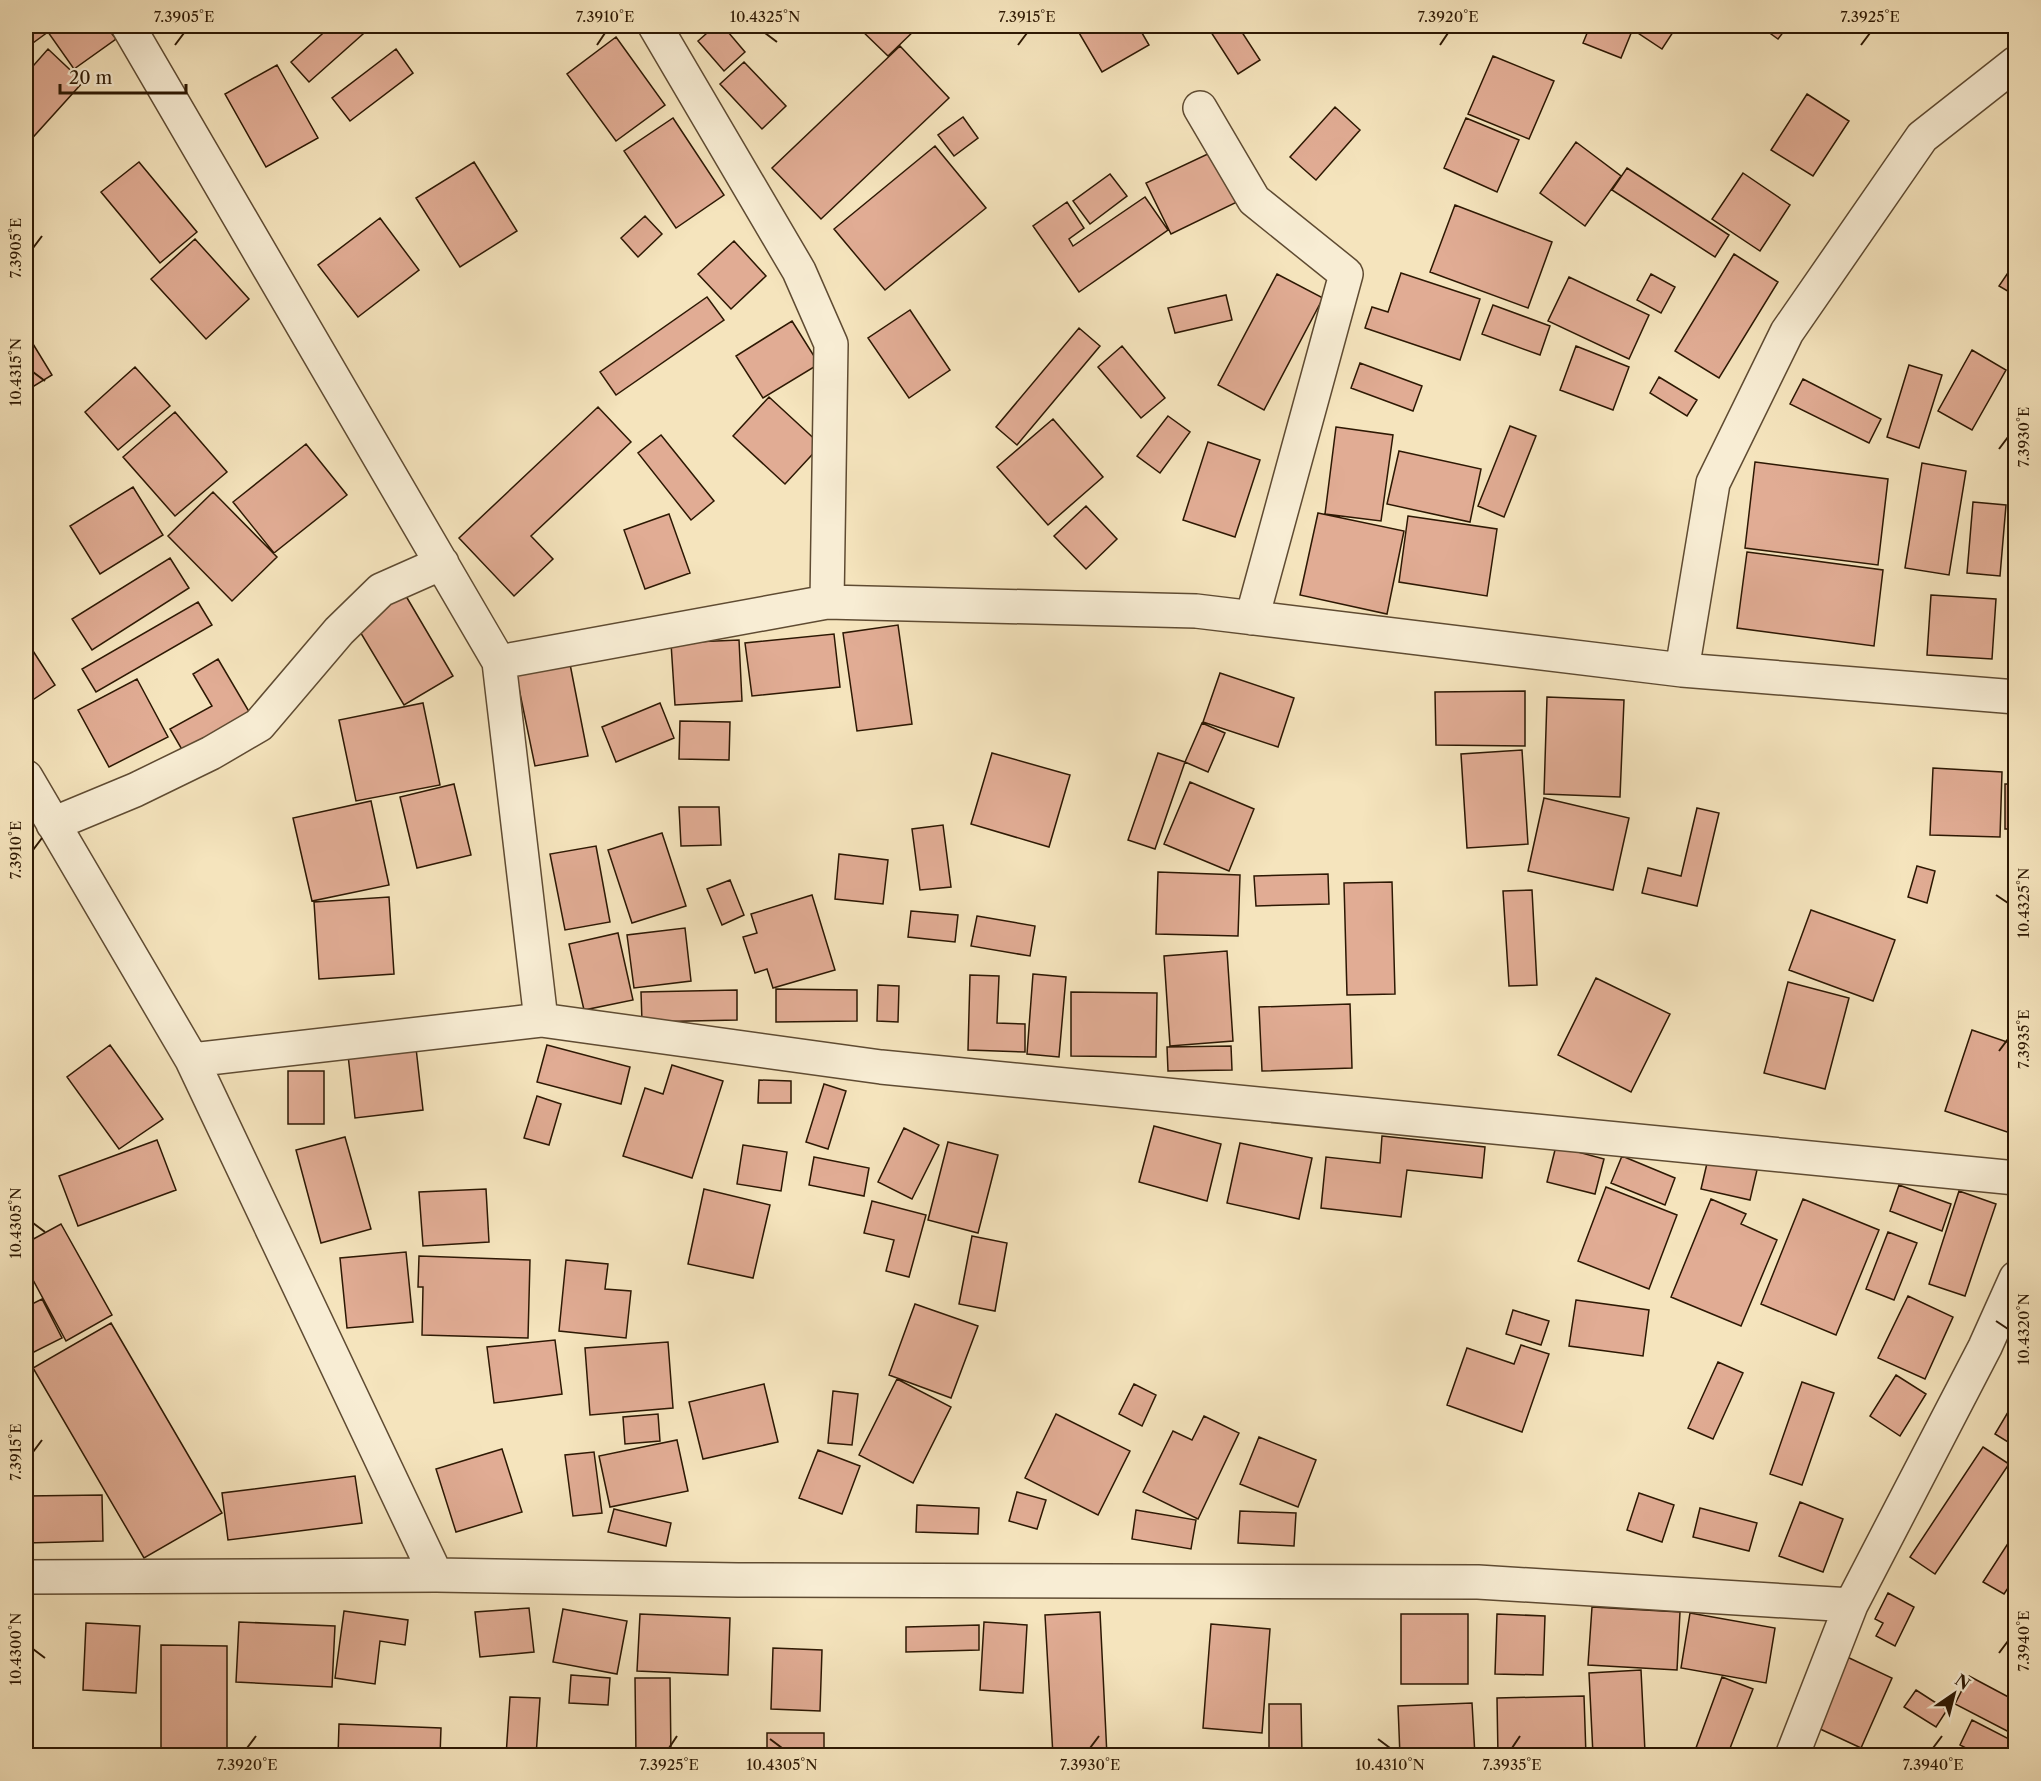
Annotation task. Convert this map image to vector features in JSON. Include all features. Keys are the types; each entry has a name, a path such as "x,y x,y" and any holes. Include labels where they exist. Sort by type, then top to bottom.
{"street":[{"path":"128,26 499,662 541,1020"},
{"path":"655,26 799,272 831,344 827,602"},
{"path":"1682,670 1713,483 1787,332 1922,137 2016,63"},
{"path":"1200,108 1254,200 1346,274 1252,618"},
{"path":"53,824 135,790 211,753 259,725 339,631 381,590 442,563"},
{"path":"499,662 827,602 1196,611 1682,670 2016,698"},
{"path":"26,777 192,1060 436,1575"},
{"path":"192,1060 541,1020 881,1067 2016,1178"},
{"path":"1792,1755 1851,1605 1985,1347 2016,1278"},
{"path":"26,1577 436,1575 738,1580 1478,1582 1851,1605"}],"building":[{"path":"26,26 106,26 116,39 74,69 48,32 26,48"},
{"path":"331,26 372,26 309,82 291,62"},
{"path":"715,26 723,26 745,52 724,71 698,41"},
{"path":"857,26 919,26 888,56"},
{"path":"1075,26 1138,26 1149,45 1102,72"},
{"path":"1214,26 1238,26 1260,60 1238,74 1209,29"},
{"path":"1590,26 1618,26 1632,31 1621,58 1583,43"},
{"path":"1644,26 1677,26 1662,49 1638,33"},
{"path":"1760,26 1788,26 1778,39"},
{"path":"616,37 665,105 616,141 567,74"},
{"path":"900,46 949,98 821,219 772,168"},
{"path":"48,49 83,82 26,145 26,74"},
{"path":"396,49 413,73 350,121 332,98"},
{"path":"1493,56 1554,81 1529,139 1468,114"},
{"path":"744,62 786,106 762,129 720,84"},
{"path":"277,65 318,138 266,167 225,94"},
{"path":"1807,94 1849,121 1813,176 1771,150"},
{"path":"1335,107 1360,130 1316,180 1290,157"},
{"path":"963,117 978,138 954,156 938,135"},
{"path":"673,118 724,195 676,228 624,151"},
{"path":"1466,118 1519,140 1497,192 1444,168"},
{"path":"1576,142 1621,176 1585,226 1540,193"},
{"path":"935,146 986,208 885,290 834,229"},
{"path":"1212,152 1237,202 1171,234 1146,183"},
{"path":"139,162 197,232 160,263 101,192"},
{"path":"474,162 517,231 460,267 416,198"},
{"path":"1627,168 1729,235 1715,257 1612,190"},
{"path":"1743,173 1790,205 1760,251 1712,219"},
{"path":"1110,174 1127,196 1090,224 1073,201"},
{"path":"1145,197 1168,230 1079,292 1033,226 1067,202 1084,228 1069,239 1073,246"},
{"path":"1455,205 1552,242 1528,308 1430,272"},
{"path":"645,216 662,234 638,257 621,238"},
{"path":"380,218 419,270 358,317 318,265"},
{"path":"195,239 249,299 206,339 151,279"},
{"path":"734,241 766,276 731,309 698,274"},
{"path":"1734,254 1778,282 1719,378 1675,351"},
{"path":"2016,261 2016,296 1999,286"},
{"path":"1401,273 1480,299 1460,360 1365,328 1372,307 1388,312"},
{"path":"1277,274 1323,298 1264,410 1218,385"},
{"path":"1651,274 1675,287 1661,313 1637,300"},
{"path":"1569,277 1649,315 1629,359 1548,321"},
{"path":"1226,295 1232,320 1175,333 1168,308"},
{"path":"707,297 724,320 616,395 600,372"},
{"path":"1493,305 1550,326 1540,355 1482,334"},
{"path":"910,310 950,370 909,398 868,338"},
{"path":"792,321 819,364 763,398 736,356"},
{"path":"1079,328 1100,346 1017,445 996,427"},
{"path":"30,339 52,375 26,391 26,342"},
{"path":"1122,346 1165,398 1141,418 1098,367"},
{"path":"1576,346 1629,367 1613,410 1560,390"},
{"path":"1972,350 2006,370 1972,430 1938,411"},
{"path":"1360,363 1422,386 1413,411 1351,388"},
{"path":"1909,365 1942,375 1919,448 1887,437"},
{"path":"135,367 170,406 118,450 85,412"},
{"path":"1659,377 1697,400 1687,416 1650,393"},
{"path":"1803,379 1881,419 1869,443 1790,404"},
{"path":"769,397 821,445 785,484 733,436"},
{"path":"598,407 631,442 531,536 553,559 514,596 459,538"},
{"path":"175,412 227,472 175,516 123,457"},
{"path":"1168,416 1190,432 1160,473 1137,456"},
{"path":"1053,419 1103,477 1048,525 997,467"},
{"path":"1510,426 1536,436 1504,517 1478,506"},
{"path":"1336,427 1393,435 1381,521 1325,514"},
{"path":"661,435 714,501 691,520 638,453"},
{"path":"1208,442 1260,460 1235,537 1183,520"},
{"path":"306,444 347,495 274,553 233,502"},
{"path":"1399,451 1481,469 1470,522 1387,504"},
{"path":"1755,462 1888,479 1878,565 1745,548"},
{"path":"1922,463 1966,471 1949,575 1905,568"},
{"path":"133,487 163,535 100,574 70,526"},
{"path":"213,492 277,557 232,601 168,536"},
{"path":"1973,502 2006,505 2000,576 1967,573"},
{"path":"1086,506 1117,539 1086,569 1054,536"},
{"path":"1318,513 1404,531 1387,614 1300,595"},
{"path":"669,514 690,573 645,589 624,530"},
{"path":"1408,516 1497,529 1487,596 1399,582"},
{"path":"1747,552 1883,570 1874,646 1737,628"},
{"path":"170,558 189,588 92,650 72,619"},
{"path":"403,591 453,676 404,705 353,620"},
{"path":"1931,595 1996,599 1992,659 1927,655"},
{"path":"198,602 212,625 96,692 82,669"},
{"path":"898,625 912,724 857,731 843,633"},
{"path":"834,634 840,687 752,696 745,643"},
{"path":"26,640 55,685 31,701 26,693"},
{"path":"739,640 742,701 675,705 671,643"},
{"path":"218,659 251,715 184,753 170,729 212,706 193,674"},
{"path":"570,664 588,756 535,766 516,674"},
{"path":"1220,673 1294,698 1278,747 1203,722"},
{"path":"137,679 168,737 109,767 78,710"},
{"path":"1525,691 1525,746 1436,745 1435,692"},
{"path":"1547,697 1624,700 1620,797 1544,794"},
{"path":"423,703 440,785 356,801 339,720"},
{"path":"660,703 674,738 616,762 602,727"},
{"path":"680,721 730,722 729,760 679,759"},
{"path":"1202,723 1225,733 1208,772 1185,762"},
{"path":"1522,750 1528,844 1467,848 1461,754"},
{"path":"992,753 1070,775 1049,847 971,824"},
{"path":"1158,753 1185,762 1155,849 1128,840"},
{"path":"1933,768 2002,772 2000,837 1930,835"},
{"path":"1190,782 1254,809 1229,871 1164,844"},
{"path":"454,784 471,855 417,868 400,797"},
{"path":"2005,784 2016,784 2016,829 2005,829"},
{"path":"1544,798 1629,818 1613,890 1528,871"},
{"path":"371,801 389,885 312,901 293,818"},
{"path":"679,807 719,807 721,845 681,846"},
{"path":"1697,808 1719,813 1697,906 1642,893 1648,868 1681,876"},
{"path":"943,825 951,887 920,890 912,829"},
{"path":"662,833 686,906 632,923 608,850"},
{"path":"596,846 610,922 565,930 550,854"},
{"path":"839,854 888,860 883,904 835,899"},
{"path":"1917,866 1935,871 1927,903 1908,897"},
{"path":"1158,872 1240,875 1238,936 1156,934"},
{"path":"1328,874 1329,904 1256,906 1254,876"},
{"path":"730,880 744,915 722,925 707,889"},
{"path":"1392,882 1395,994 1347,995 1344,883"},
{"path":"1532,890 1537,985 1509,986 1503,891"},
{"path":"812,895 835,970 773,988 767,969 755,973 743,937 757,933 751,914"},
{"path":"389,897 394,974 319,979 314,902"},
{"path":"1811,910 1895,940 1873,1001 1789,970"},
{"path":"911,911 958,915 955,942 908,937"},
{"path":"977,916 1035,926 1030,956 971,946"},
{"path":"685,928 691,981 634,988 627,935"},
{"path":"618,933 633,1000 584,1010 569,944"},
{"path":"1227,951 1233,1041 1170,1046 1164,956"},
{"path":"1033,974 1066,977 1059,1057 1027,1054"},
{"path":"970,975 999,976 997,1023 1025,1024 1025,1052 968,1050"},
{"path":"1596,978 1670,1014 1631,1092 1558,1055"},
{"path":"1788,982 1849,998 1825,1089 1764,1073"},
{"path":"878,985 899,986 898,1022 877,1021"},
{"path":"776,989 857,990 857,1021 776,1022"},
{"path":"737,990 737,1020 642,1022 641,992"},
{"path":"1071,992 1157,993 1156,1057 1071,1056"},
{"path":"1350,1004 1352,1068 1262,1071 1259,1007"},
{"path":"1972,1030 2016,1045 2016,1135 1945,1111"},
{"path":"110,1045 163,1119 119,1149 67,1077"},
{"path":"547,1045 630,1067 621,1104 537,1082"},
{"path":"1231,1046 1232,1070 1168,1071 1167,1047"},
{"path":"416,1048 423,1110 355,1118 348,1055"},
{"path":"672,1065 723,1081 692,1178 623,1156 645,1088 663,1094"},
{"path":"288,1071 324,1071 324,1124 288,1124"},
{"path":"759,1080 791,1081 791,1103 758,1103"},
{"path":"824,1084 846,1091 828,1149 806,1142"},
{"path":"537,1096 561,1104 549,1145 524,1138"},
{"path":"1154,1126 1221,1144 1207,1201 1139,1182"},
{"path":"904,1128 939,1145 912,1199 878,1182"},
{"path":"1382,1136 1485,1147 1482,1178 1407,1170 1401,1217 1321,1208 1326,1157 1380,1163"},
{"path":"345,1137 371,1229 321,1243 296,1150"},
{"path":"157,1140 176,1190 78,1226 59,1176"},
{"path":"948,1142 998,1155 978,1233 928,1220"},
{"path":"1240,1143 1312,1158 1299,1219 1227,1203"},
{"path":"743,1145 787,1152 781,1191 737,1184"},
{"path":"1556,1146 1604,1159 1595,1194 1547,1182"},
{"path":"1622,1156 1675,1178 1665,1205 1611,1183"},
{"path":"814,1157 869,1168 864,1196 809,1185"},
{"path":"1708,1159 1757,1170 1750,1200 1701,1189"},
{"path":"1899,1185 1951,1204 1942,1231 1890,1211"},
{"path":"1606,1187 1677,1215 1649,1289 1578,1261"},
{"path":"486,1189 489,1242 423,1246 419,1192"},
{"path":"704,1189 770,1205 753,1278 688,1264"},
{"path":"1959,1191 1996,1204 1965,1296 1929,1284"},
{"path":"1711,1199 1746,1214 1741,1224 1777,1240 1741,1326 1671,1297"},
{"path":"1803,1199 1879,1230 1836,1335 1761,1304"},
{"path":"872,1201 926,1215 909,1277 886,1271 894,1240 864,1233"},
{"path":"61,1224 112,1315 66,1341 26,1267 26,1243"},
{"path":"1888,1232 1917,1243 1894,1300 1866,1289"},
{"path":"972,1236 1007,1243 995,1311 959,1304"},
{"path":"406,1252 413,1322 347,1328 340,1258"},
{"path":"419,1256 530,1260 528,1338 422,1335 423,1287 418,1287"},
{"path":"566,1260 608,1264 605,1289 631,1291 626,1338 559,1331"},
{"path":"1908,1296 1953,1317 1925,1379 1878,1358"},
{"path":"42,1299 62,1338 26,1356 26,1307"},
{"path":"1576,1300 1649,1310 1643,1356 1569,1346"},
{"path":"915,1304 978,1326 951,1398 889,1375"},
{"path":"1513,1310 1549,1321 1541,1345 1506,1334"},
{"path":"111,1323 222,1513 144,1558 33,1368"},
{"path":"555,1340 562,1394 494,1403 487,1347"},
{"path":"668,1342 673,1408 590,1415 585,1348"},
{"path":"1521,1345 1549,1354 1522,1432 1447,1405 1467,1348 1514,1364"},
{"path":"1718,1362 1743,1373 1713,1439 1688,1428"},
{"path":"1896,1375 1926,1394 1900,1436 1870,1416"},
{"path":"897,1379 951,1407 913,1483 859,1455"},
{"path":"1802,1382 1834,1393 1802,1485 1770,1474"},
{"path":"764,1384 778,1442 703,1459 689,1402"},
{"path":"1134,1384 1156,1395 1142,1426 1119,1414"},
{"path":"833,1391 858,1394 852,1445 828,1443"},
{"path":"2011,1407 2016,1410 2016,1447 1995,1434"},
{"path":"658,1414 660,1441 625,1444 623,1417"},
{"path":"1056,1414 1130,1451 1098,1515 1025,1478"},
{"path":"1204,1416 1239,1433 1198,1519 1143,1492 1173,1431 1192,1440"},
{"path":"1259,1437 1316,1460 1298,1507 1240,1484"},
{"path":"677,1440 688,1491 610,1507 599,1456"},
{"path":"1983,1447 2009,1464 1935,1574 1910,1557"},
{"path":"502,1449 522,1512 456,1532 436,1469"},
{"path":"818,1450 860,1466 842,1514 799,1498"},
{"path":"594,1452 602,1513 573,1516 565,1455"},
{"path":"355,1476 362,1523 228,1540 222,1493"},
{"path":"1017,1492 1046,1500 1037,1529 1009,1521"},
{"path":"1639,1493 1674,1505 1662,1542 1627,1530"},
{"path":"102,1495 103,1541 26,1543 26,1496"},
{"path":"1800,1502 1843,1519 1823,1572 1779,1556"},
{"path":"917,1505 979,1508 978,1534 916,1532"},
{"path":"1700,1508 1757,1523 1749,1551 1693,1537"},
{"path":"614,1509 671,1523 666,1546 608,1532"},
{"path":"1136,1510 1196,1520 1191,1549 1132,1539"},
{"path":"1240,1511 1296,1513 1294,1546 1238,1543"},
{"path":"2016,1531 2016,1576 2004,1594 1983,1582"},
{"path":"1888,1593 1914,1607 1895,1646 1876,1636 1883,1623 1875,1619"},
{"path":"1592,1607 1680,1612 1677,1670 1588,1665"},
{"path":"529,1608 534,1652 480,1657 475,1612"},
{"path":"563,1609 627,1621 617,1674 553,1662"},
{"path":"344,1611 408,1620 405,1645 380,1641 375,1684 335,1678"},
{"path":"1100,1612 1107,1756 1053,1756 1045,1615"},
{"path":"1690,1613 1775,1628 1766,1683 1681,1668"},
{"path":"640,1614 730,1618 728,1675 637,1671"},
{"path":"1401,1614 1468,1614 1468,1684 1401,1684"},
{"path":"1497,1614 1545,1616 1543,1675 1495,1674"},
{"path":"239,1622 335,1626 332,1687 236,1682"},
{"path":"984,1622 1027,1625 1023,1693 980,1690"},
{"path":"86,1623 140,1626 136,1693 83,1690"},
{"path":"1211,1624 1270,1629 1262,1733 1203,1728"},
{"path":"979,1625 979,1650 906,1652 906,1627"},
{"path":"161,1645 227,1646 227,1756 161,1756"},
{"path":"773,1648 822,1650 820,1711 771,1709"},
{"path":"1845,1656 1892,1678 1861,1748 1818,1728"},
{"path":"1641,1670 1645,1752 1593,1755 1589,1673"},
{"path":"571,1675 610,1678 608,1705 569,1703"},
{"path":"1969,1676 2016,1701 2016,1726 2011,1733 1955,1704"},
{"path":"1722,1677 1753,1689 1727,1756 1693,1756"},
{"path":"635,1678 670,1678 671,1756 636,1756"},
{"path":"1916,1690 1947,1710 1936,1727 1904,1707"},
{"path":"1584,1696 1586,1756 1498,1756 1497,1698"},
{"path":"510,1697 540,1698 536,1756 506,1756"},
{"path":"1472,1703 1475,1756 1400,1756 1398,1706"},
{"path":"1269,1704 1301,1704 1302,1756 1269,1756"},
{"path":"1972,1720 2013,1741 2006,1756 1981,1756 1960,1745"},
{"path":"339,1724 441,1728 440,1756 338,1756"},
{"path":"767,1733 824,1733 824,1756 767,1756"}]}
